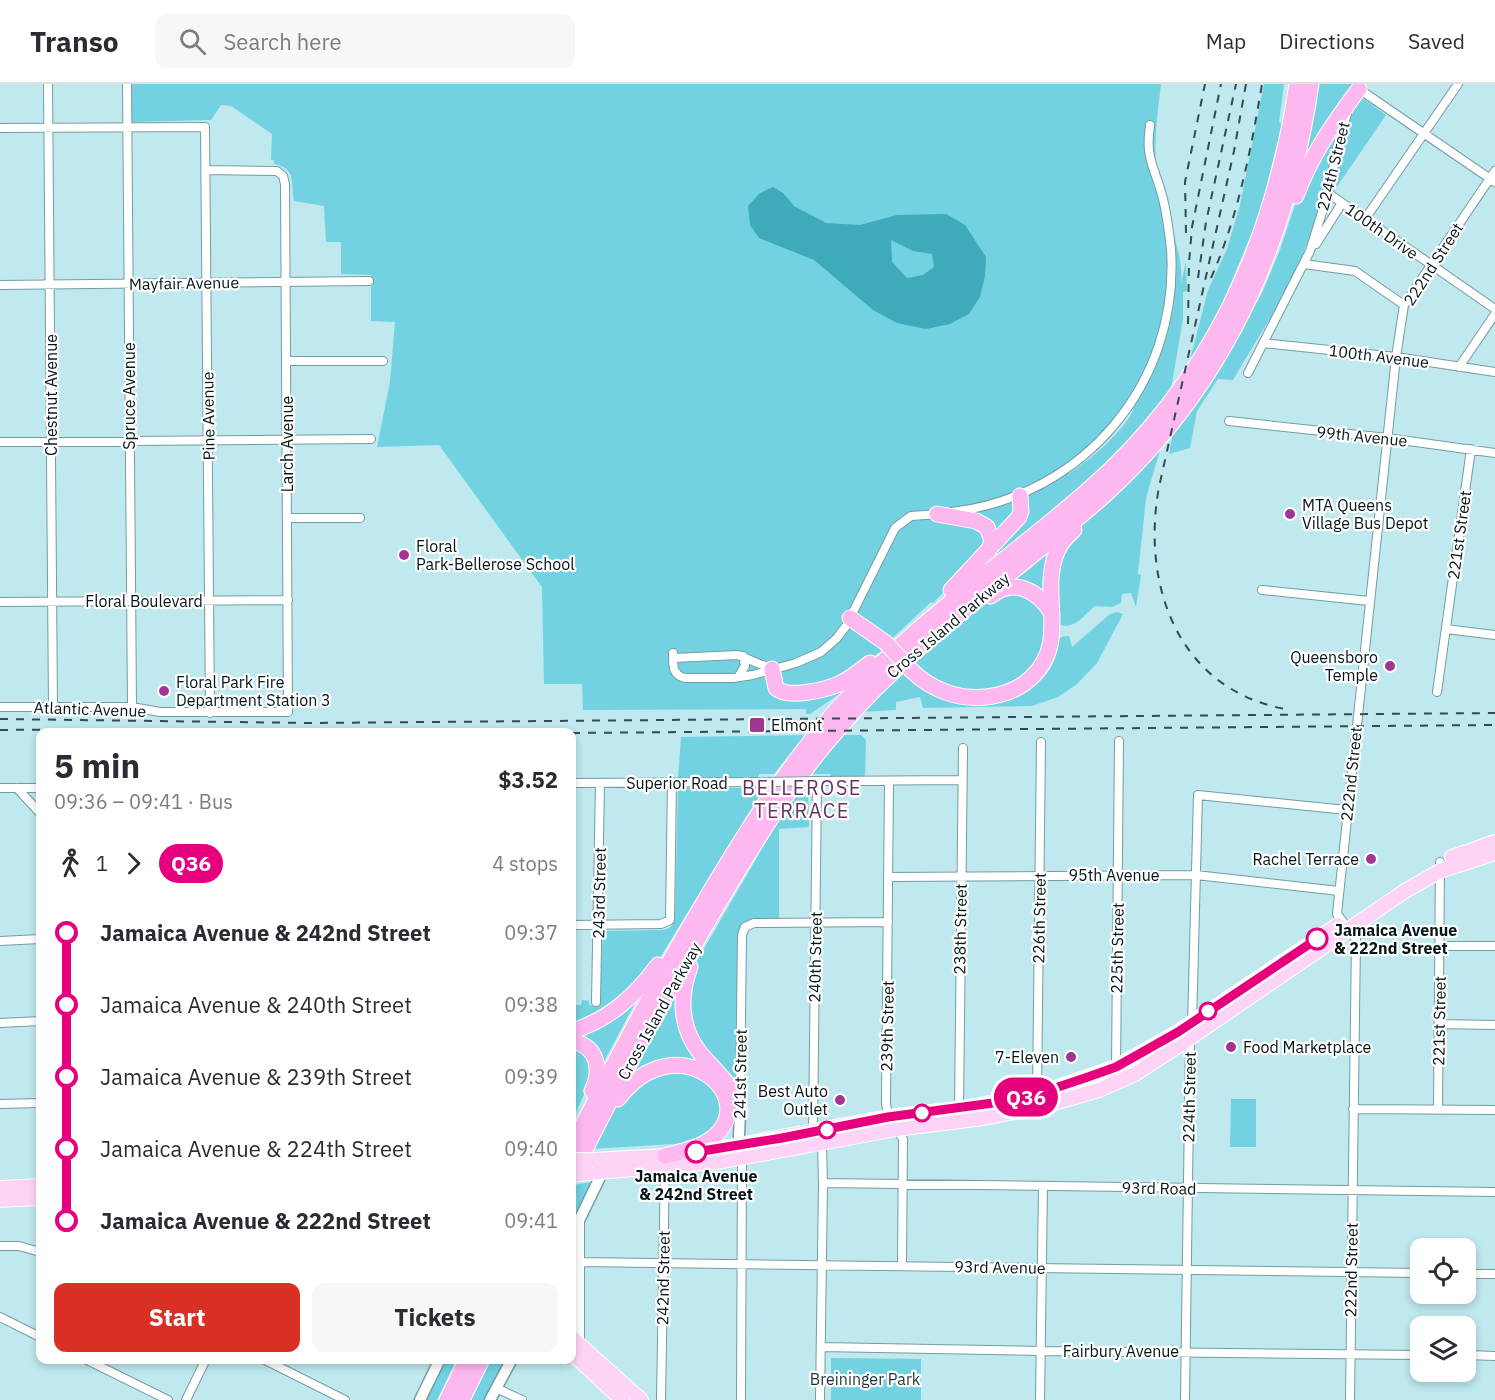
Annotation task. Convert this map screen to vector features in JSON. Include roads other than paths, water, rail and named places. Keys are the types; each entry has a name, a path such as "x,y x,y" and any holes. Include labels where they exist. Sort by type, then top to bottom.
{"highway":[{"path":"1284,159 1290,84"},
{"name":"Cross Island Parkway","path":"576,1138 653,990 750,826 792,764 888,650 912,635 1104,476 1139,441 1171,401 1213,339 1236,295 1270,210 1284,159 1297,84"},
{"name":"Cross Island Parkway","path":"576,1168 645,1034 720,902 778,807 838,728 911,653 1107,492 1163,434 1200,385 1232,333 1259,278 1281,221 1292,182 1311,84"},
{"path":"1259,278 1282,240 1300,186 1312,160 1340,114 1361,86"},
{"path":"850,618 922,680 937,689 962,697 990,697 1014,690 1033,676 1045,659 1053,635 1052,568 1056,553 1066,537 1081,524 1107,492"},
{"path":"912,635 927,611 964,577 1019,517 1020,496"},
{"path":"937,514 984,524 992,538 988,552"},
{"path":"964,609 1004,588 1016,586 1036,594 1045,602 1052,614"},
{"path":"772,669 774,684 778,690 789,693 806,692 837,685 888,650"},
{"path":"720,902 703,945 687,976 683,992 683,1008 688,1031 695,1045 727,1081 740,1111"},
{"path":"576,1029 597,1021 628,1000 646,981 698,913"},
{"path":"576,1043 589,1048 598,1064 596,1083 576,1137"},
{"path":"598,1125 626,1089 645,1074 671,1065 703,1071 717,1082 723,1092 727,1109 723,1125 717,1134 703,1144 665,1161"},
{"path":"447,1400 465,1364"},
{"path":"462,1400 480,1364"}],"main road":[{"path":"576,1162 603,1171 741,1152 817,1137 888,1117 958,1109 1037,1094 1116,1067 1192,1022 1440,866 1495,842"},
{"path":"1440,866 1495,852"},
{"path":"817,1137 954,1123 1040,1107 1115,1084 1190,1039 1346,926"},
{"path":"576,1174 590,1166 665,1161"},
{"path":"0,1188 36,1186"},
{"path":"0,1200 36,1198"},
{"path":"576,1348 622,1400"},
{"path":"576,1348 641,1400"}],"street":[{"name":"Chestnut Avenue","path":"48,84 53,707"},
{"name":"Spruce Avenue","path":"127,84 132,707"},
{"path":"1365,219 1458,84"},
{"path":"1361,86 1424,133 1493,177"},
{"name":"224th Street","path":"1248,373 1310,251 1328,193 1343,125 1361,86"},
{"path":"772,669 743,656 673,656 675,672 682,678 738,677 764,673 821,652 837,638 850,618 895,528 911,516 980,508 1020,496 1068,468 1106,435 1136,395 1158,349 1169,306 1171,251 1165,209 1150,163 1148,149 1150,124"},
{"path":"0,128 127,126"},
{"name":"Pine Avenue","path":"127,126 206,127 210,713"},
{"name":"Larch Avenue","path":"206,170 268,169 277,171 283,176 288,712"},
{"name":"222nd Street","path":"1350,1400 1356,939 1337,914 1396,357 1404,305 1493,177"},
{"name":"100th Drive","path":"1328,193 1495,309"},
{"name":"224th Street","path":"1310,251 1342,203"},
{"path":"1304,264 1355,271 1404,305"},
{"name":"Mayfair Avenue","path":"0,285 369,281"},
{"path":"1459,367 1495,314"},
{"name":"100th Avenue","path":"1263,344 1396,357 1495,372"},
{"path":"286,361 383,361"},
{"name":"99th Avenue","path":"1229,422 1387,438 1495,453"},
{"path":"0,442 371,439"},
{"name":"221st Street","path":"1437,692 1471,449"},
{"path":"287,518 360,518"},
{"path":"1262,590 1369,601"},
{"name":"Floral Boulevard","path":"0,602 288,600"},
{"path":"1446,629 1495,635"},
{"path":"738,677 744,666 743,656"},
{"name":"Atlantic Avenue","path":"0,707 132,707 160,712 210,713 288,712"},
{"name":"225th Street","path":"1115,1084 1119,741"},
{"name":"226th Street","path":"1037,1094 1041,742"},
{"name":"238th Street","path":"958,1109 963,748"},
{"name":"Superior Road","path":"576,783 962,780"},
{"name":"240th Street","path":"817,781 815,923 817,1137 823,1183 820,1400"},
{"name":"239th Street","path":"888,1117 890,781"},
{"name":"243rd Street","path":"597,1002 600,783"},
{"path":"576,925 668,922 671,912 672,783"},
{"path":"0,788 36,788"},
{"path":"17,788 36,809"},
{"name":"224th Street","path":"1185,1400 1190,1039 1198,795 1347,810"},
{"name":"221st Street","path":"1438,1109 1440,866"},
{"name":"95th Avenue","path":"888,877 1196,875 1339,891"},
{"path":"815,923 888,922"},
{"name":"241st Street","path":"741,1400 742,935 745,927 754,923 815,923"},
{"path":"0,941 36,939"},
{"path":"1440,946 1495,946"},
{"path":"0,1023 36,1021"},
{"path":"1439,1024 1495,1025"},
{"path":"0,1104 36,1102"},
{"path":"1353,1108 1495,1110"},
{"path":"888,1117 903,1139 902,1266"},
{"name":"242nd Street","path":"661,1400 665,1161"},
{"path":"576,1226 603,1171"},
{"name":"93rd Road","path":"823,1183 1495,1192"},
{"path":"1040,1400 1043,1186"},
{"path":"576,1318 580,1262 580,1216"},
{"path":"0,1246 18,1246 36,1251"},
{"name":"93rd Avenue","path":"580,1262 1410,1273"},
{"path":"1476,1274 1495,1274"},
{"path":"0,1317 36,1335"},
{"name":"Fairbury Avenue","path":"821,1347 1410,1355"},
{"path":"1476,1355 1495,1356"},
{"path":"95,1364 168,1400"},
{"path":"186,1400 204,1364"},
{"path":"273,1364 345,1400"},
{"path":"420,1400 437,1364"},
{"path":"490,1400 509,1364"},
{"path":"496,1388 522,1400"}],"railway":[{"path":"1186,233 1185,182 1205,84"},
{"path":"1188,324 1192,227 1221,84"},
{"path":"1198,278 1206,222 1236,84"},
{"path":"1246,84 1234,151 1159,487 1155,524 1156,560 1163,595 1175,627 1193,656 1218,680 1248,698 1285,709"},
{"path":"1211,278 1236,207 1262,84"},
{"path":"0,719 309,723 1495,713"},
{"path":"576,733 1495,725"},
{"path":"0,730 36,730"}],"place":[{"name":"MTA Queens Village Bus Depot","path":"1290,514"},
{"name":"Floral Park-Bellerose School","path":"404,555"},
{"name":"Queensboro Temple","path":"1390,666"},
{"name":"Floral Park Fire Department Station 3","path":"164,691"},
{"name":"Elmont","path":"757,725"},
{"name":"Rachel Terrace","path":"1371,859"},
{"name":"Jamaica Avenue & 222nd Street","path":"1317,939"},
{"name":"Food Marketplace","path":"1231,1047"},
{"name":"7-Eleven","path":"1071,1057"},
{"name":"Best Auto Outlet","path":"840,1100"},
{"name":"Jamaica Avenue & 242nd Street","path":"696,1152"}],"district":[{"name":"BELLEROSE TERRACE","path":"802,800"}],"park label":[{"name":"Breininger Park","path":"865,1379"}]}
